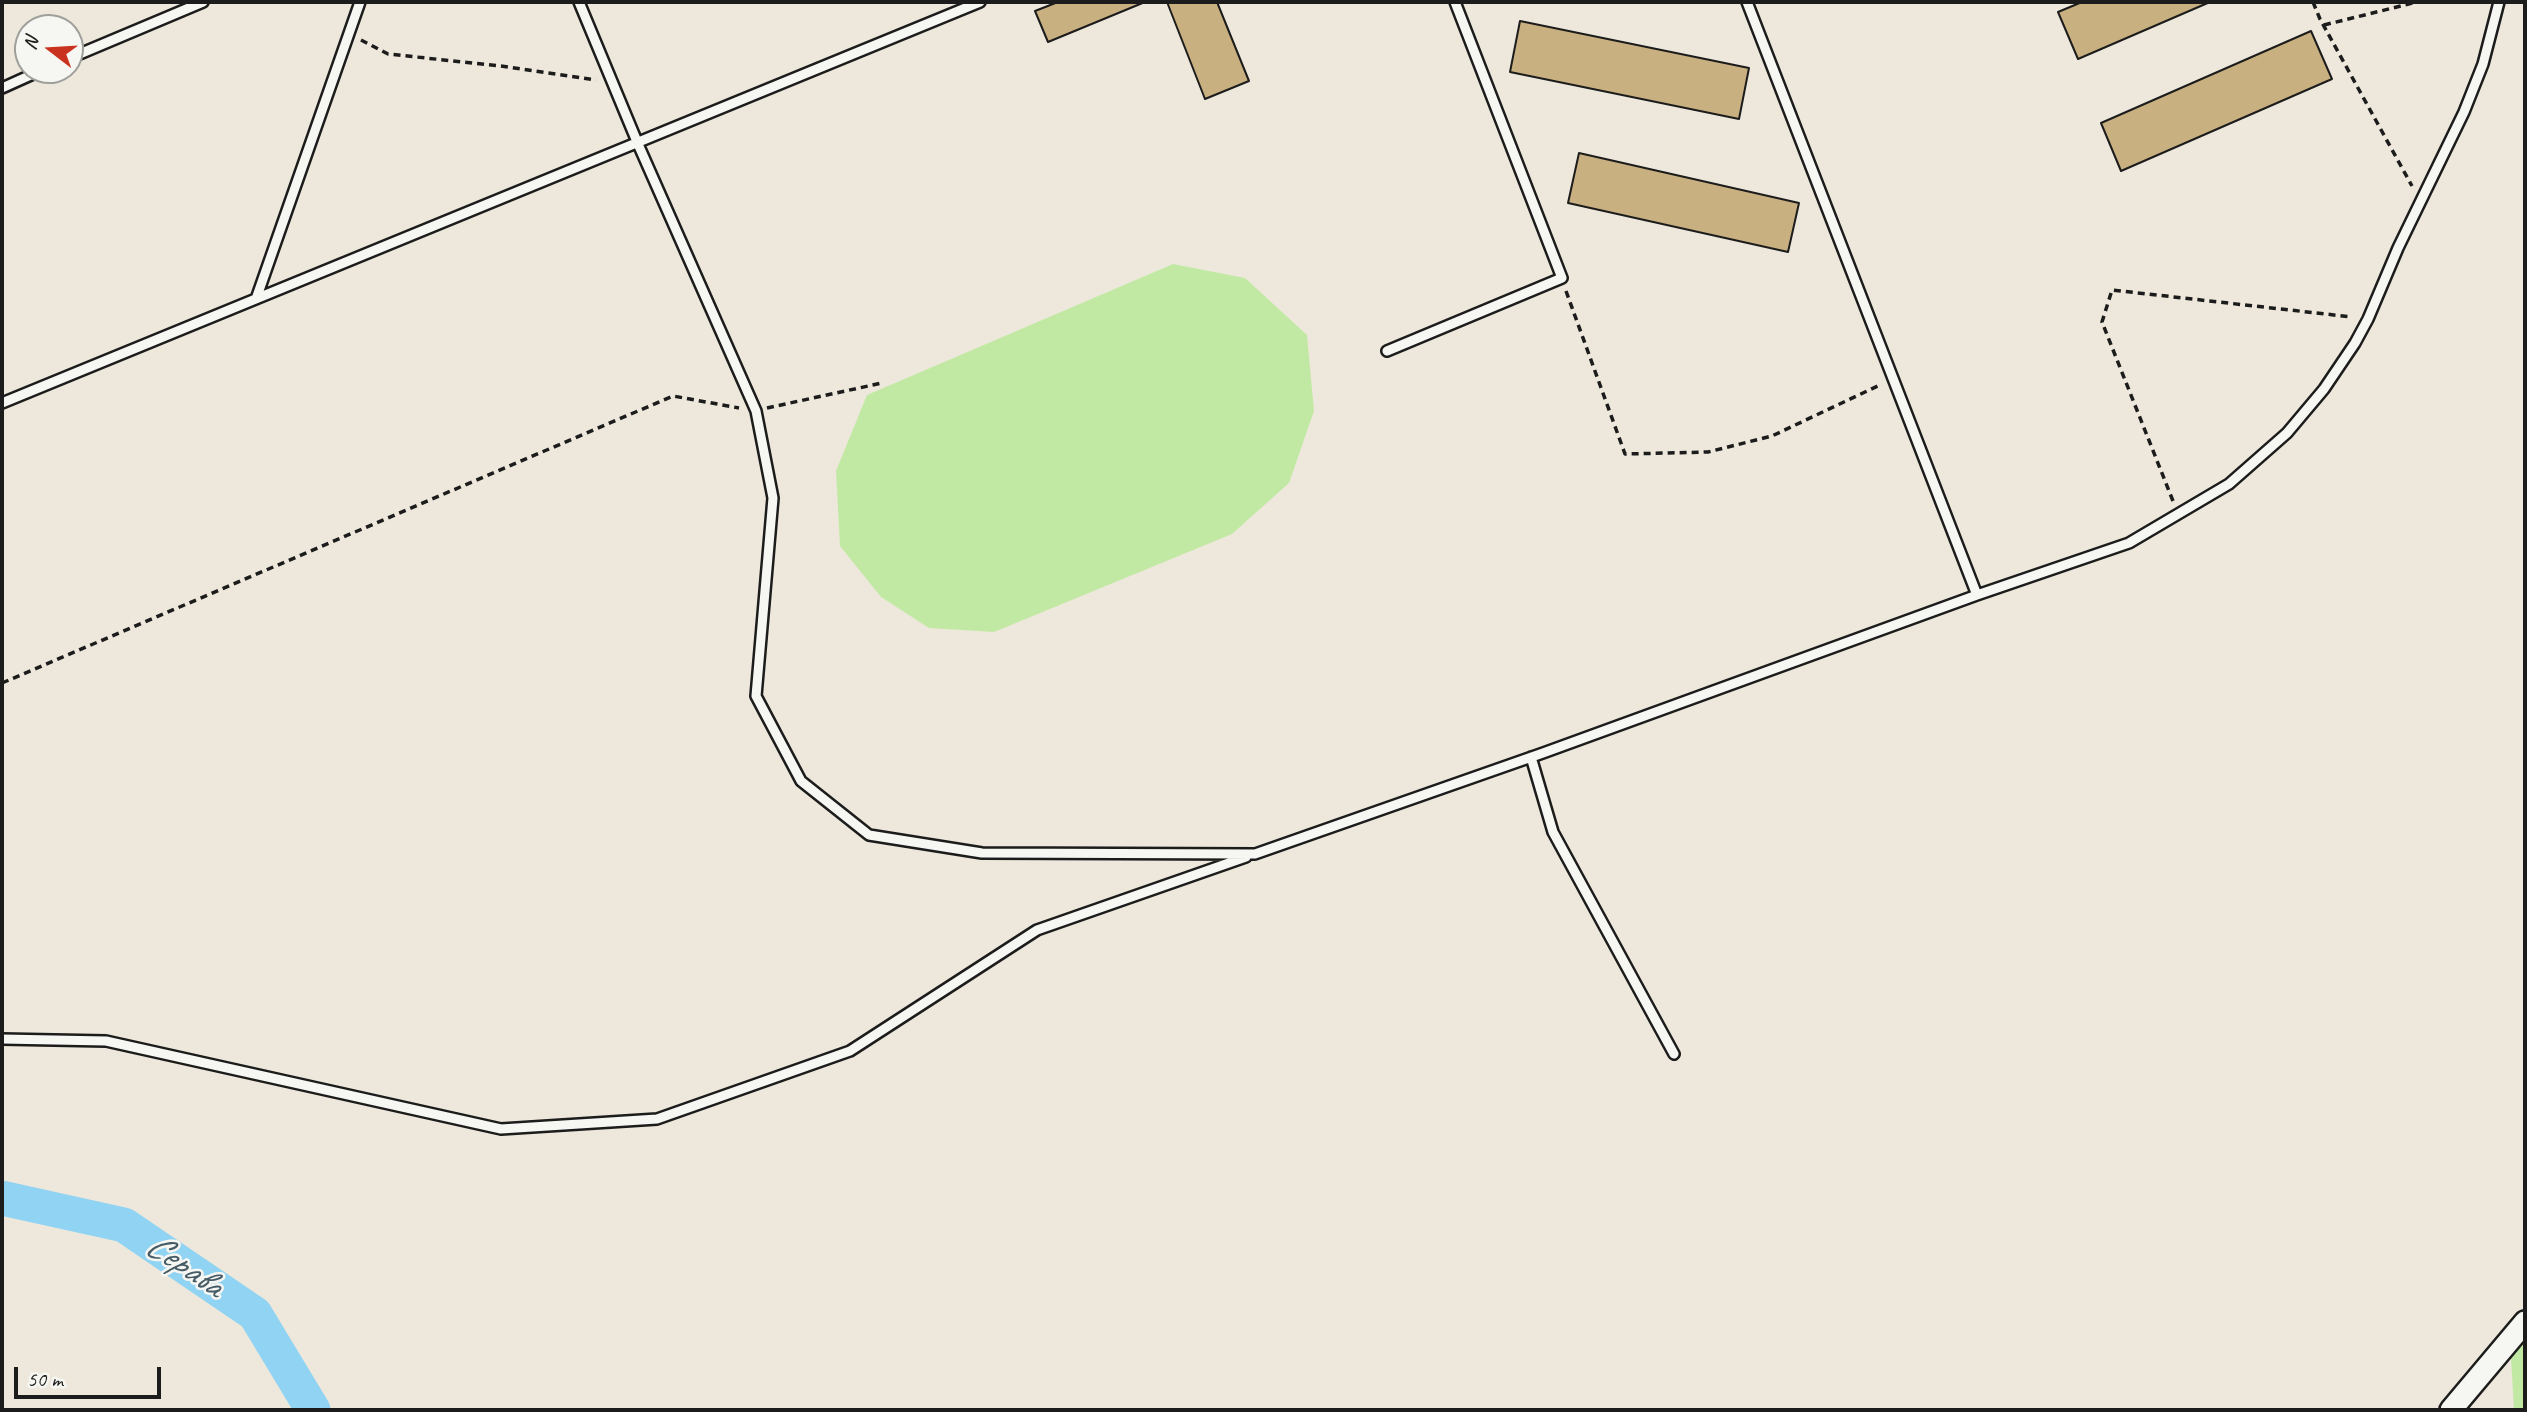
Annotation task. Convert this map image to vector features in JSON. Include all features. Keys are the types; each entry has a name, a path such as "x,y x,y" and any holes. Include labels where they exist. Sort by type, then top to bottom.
{"street":[{"path":"2451,1410 2525,1322"}],"lane":[{"path":"84,52 203,2"},
{"path":"256,299 360,2"},
{"path":"579,2 638,144 756,411 773,498 756,696 801,781 869,835 982,853 1255,854"},
{"path":"2,403 980,2"},
{"path":"1387,351 1562,278 1455,2"},
{"path":"1747,2 1977,595"},
{"path":"2,1039 107,1041 501,1129 657,1119 850,1051 1037,930 2129,543 2229,484 2287,433 2324,388 2355,343 2469,100 2483,64 2499,2"},
{"path":"1531,757 1553,832 1674,1055"}],"path":[{"path":"2313,2 2422,203"},
{"path":"2324,26 2417,2"},
{"path":"349,34 388,54 502,66 612,82"},
{"path":"1562,278 1625,454 1708,452 1772,436 1893,379"},
{"path":"2178,515 2102,322 2112,290 2368,319"},
{"path":"2,683 673,396 756,411 882,383"}],"green space":[{"path":"1173,264 1245,278 1307,335 1314,411 1289,483 1232,534 994,632 929,628 881,597 840,546 836,471 867,395"},
{"path":"2525,1339 2525,1410 2514,1410 2511,1358"}],"building":[{"path":"1058,2 1145,2 1048,42 1035,11"},
{"path":"1167,2 1217,2 1249,81 1205,99"},
{"path":"2082,2 2210,2 2078,59 2058,12"},
{"path":"1520,21 1749,68 1739,119 1510,72"},
{"path":"2311,31 2332,79 2121,171 2101,123"},
{"path":"1579,153 1799,203 1788,252 1568,203"}],"waterway":[{"name":"Серава","path":"2,1198 124,1225 255,1314 313,1410"}]}
